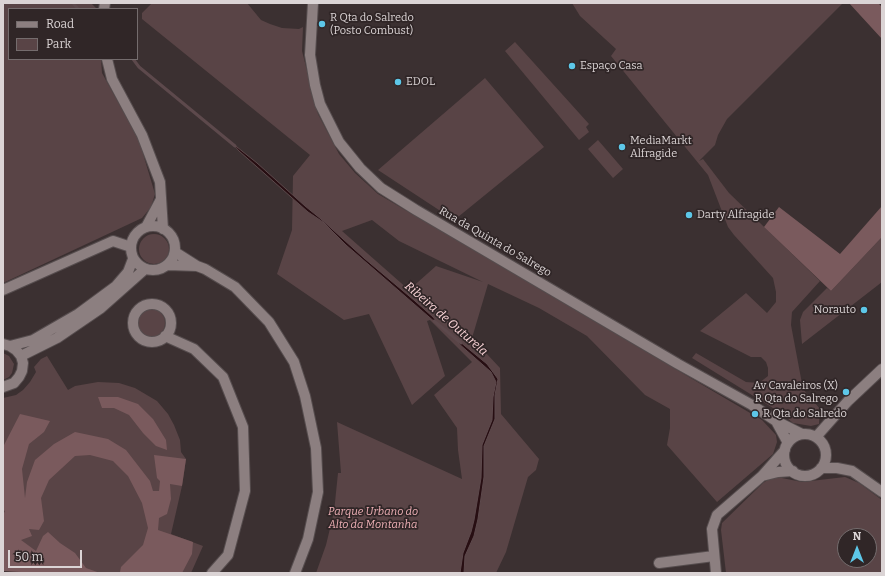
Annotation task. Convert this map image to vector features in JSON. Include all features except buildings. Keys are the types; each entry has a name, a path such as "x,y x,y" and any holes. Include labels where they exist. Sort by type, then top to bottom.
{"street":[{"name":"Rua da Quinta do Salrego","path":"313,3 310,55 320,104 339,142 360,168 382,188 416,210 671,360 752,405 776,421 802,434"},
{"path":"107,60 112,79 142,135 160,182 163,229"},
{"path":"146,227 161,199"},
{"path":"168,265 173,259 175,252 175,244 172,236 156,226 146,227 139,231 134,236 130,247 133,259 138,265 145,269 156,270 168,265 197,266"},
{"path":"3,290 113,240 130,247"},
{"path":"175,252 235,288 269,322 294,362 305,396 316,448 318,492 308,539 295,573"},
{"path":"7,345 33,340 78,314 116,286 128,272 133,259"},
{"path":"21,356 57,338 101,308 145,269"},
{"path":"165,336 194,349 223,377 243,427 245,491 228,555 212,573"},
{"path":"3,387 14,383 19,377 22,371 23,363 21,356 16,350 7,345"},
{"path":"816,437 848,400 882,368"},
{"name":"Rua da Quinta do Salrego","path":"776,421 786,447"},
{"path":"716,573 712,529 717,515 762,476 786,447 796,436 807,434 816,437 825,448 826,455 824,462 821,468 810,475 798,474 793,471 786,462 786,447"},
{"path":"821,468 837,468 852,471 882,492"},
{"path":"762,476 778,472 793,471"},
{"path":"659,563 714,556"}],"green space":[{"path":"3,3 91,3 96,8 8,8 8,60 101,60 102,73 141,144 155,194 151,207 142,218 3,283"},
{"name":"Parque Urbano do Alto da Montanha","path":"152,3 247,3 261,20 270,24 282,28 299,29 303,27 302,51 318,114 339,154 355,173 378,194 762,420 776,435 777,442 773,454 717,502 667,445 670,428 670,409 645,395 587,336 539,308 488,284 472,338 500,368 501,414 539,459 536,470 528,477 506,552 496,573 316,573 326,545 334,512 338,473 341,473 337,422 462,479 457,428 434,395 472,362 430,320 427,321 445,376 412,405 369,314 344,320 277,274 292,230 293,176 310,155 142,19 142,13","holes":["372,220 399,241 483,282 436,266 409,290 342,231"]},
{"path":"572,3 843,3 727,119 718,135 715,145 699,161 703,159 729,193 820,281 792,312 791,325 803,389 820,409 819,424 811,426 793,423 781,413 692,358 696,353 746,382 759,383 768,376 766,362 761,357 751,357 700,331 746,293 767,313 776,302 776,292 773,278 728,227 708,175 611,56 616,49 580,16"},
{"path":"515,42 589,124 586,127 589,132 579,140 505,51"},
{"path":"485,78 544,147 458,217 442,212 378,170"},
{"path":"598,140 623,169 613,178 588,149"},
{"path":"154,234 165,238 169,249 165,260 154,264 143,260 139,249 143,238"},
{"path":"882,237 882,282 802,344 800,320 803,312 827,288 831,291"},
{"path":"151,309 161,313 165,323 161,333 151,337 141,333 137,323 141,313"},
{"path":"3,353 9,356 14,364 12,373 9,377 3,380"},
{"path":"47,356 68,390 75,386 98,382 119,383 135,388 157,401 168,414 180,440 181,452 186,459 182,486 171,534 203,546 191,573 39,573 3,571 3,398 16,395 23,390 36,372 34,367 41,359"},
{"path":"777,477 802,482 845,477 859,483 882,500 882,573 726,573 721,530 722,523 763,483 771,478"}],"shaded area":[{"path":"849,3 878,3 882,7 882,39"},
{"path":"232,143 257,163 437,322 436,323 346,245 323,222 308,212 239,151"},
{"path":"882,206 882,237 831,291 764,227 779,207 840,254"},
{"path":"459,341 487,364 498,379 495,395 495,419 484,446 484,477 478,519 474,536 465,556 464,573 460,573 463,553 474,520 481,478 482,445 492,420 493,397 496,382 491,372 458,343"},
{"path":"98,397 118,397 138,404 153,419 166,440 167,450 156,446 143,433 129,415 114,408 102,408"},
{"path":"20,414 50,421 44,432 29,444 22,469 25,498 27,482 35,460 54,444 75,432 108,439 126,450 150,481 153,491 159,491 160,481 157,478 154,455 186,459 182,486 170,484 171,499 167,514 159,518 158,530 193,542 192,554 182,573 115,573 120,572 121,567 143,545 148,528 142,503 128,476 113,461 90,455 75,456 49,480 41,498 44,521 39,530 29,529 32,536 21,540 36,551 43,536 48,532 60,543 75,553 86,568 100,573 39,573 3,571 3,513 5,512 3,508 3,447"}],"waterway":[{"path":"73,3 77,8"},
{"path":"134,60 139,67 235,146"},
{"name":"Ribeira de Outurela","path":"434,321 461,343"}],"place":[{"name":"R Qta do Salredo (Posto Combust)","path":"322,24"},
{"name":"Espaço Casa","path":"572,66"},
{"name":"EDOL","path":"398,82"},
{"name":"MediaMarkt Alfragide","path":"622,147"},
{"name":"Darty Alfragide","path":"689,215"},
{"name":"Norauto","path":"864,310"},
{"name":"Av Cavaleiros (X) R Qta do Salrego","path":"846,392"},
{"name":"R Qta do Salredo","path":"755,414"}]}
